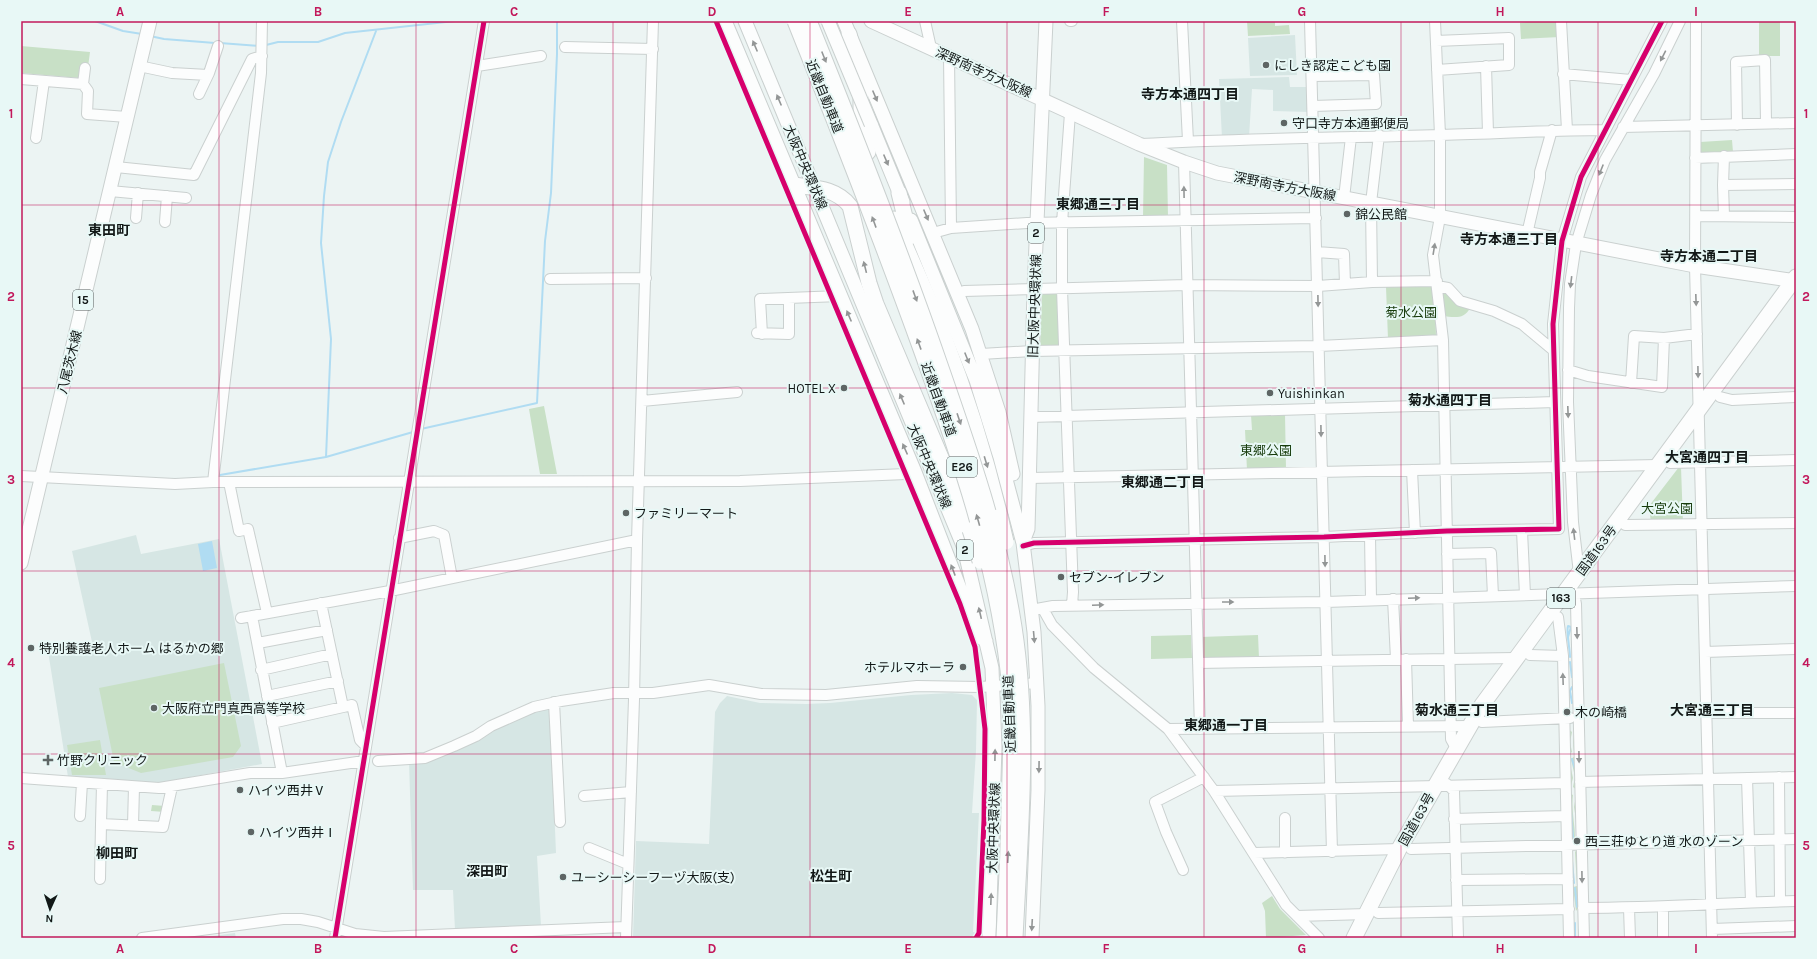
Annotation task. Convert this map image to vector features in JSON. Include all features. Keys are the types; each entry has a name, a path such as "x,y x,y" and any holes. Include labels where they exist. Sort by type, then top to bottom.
{"highway":[{"name":"近畿自動車道","path":"795,21 852,164 954,443 972,496 996,590 1008,673 1011,719 1010,813 1004,938"},
{"name":"近畿自動車道","path":"809,21 865,159 968,446 994,532 1006,585 1019,673 1021,718 1021,813 1016,938"},
{"name":"2","path":"847,27 861,86 861,127 872,163 899,231 922,281"},
{"path":"794,185 816,188 835,193 844,198 850,206 869,283 876,304 953,486 979,559 999,633 1011,719"},
{"name":"2","path":"899,193 922,281"},
{"path":"922,281 955,366 987,463 1006,537 1020,625 1024,672 1026,717 1025,761 1021,813"},
{"name":"国道163号","path":"1522,657 1558,617 1579,573 1663,464 1698,426 1720,397 1795,283"},
{"name":"国道163号","path":"1441,785 1456,748 1569,594 1625,525 1698,410 1795,283"},
{"name":"国道163号","path":"1354,938 1372,913 1405,849 1475,724"},
{"name":"国道163号","path":"1366,938 1372,913"}],"main road":[{"name":"2","path":"725,21 778,143 840,296 915,472 963,596 975,634 986,641"},
{"path":"734,21 766,97 778,143"},
{"name":"大阪中央環状線","path":"745,21 816,188 847,268 964,548 992,668 995,748 989,938"},
{"name":"2","path":"828,21 976,380 995,437 1019,527 1037,610 1038,790 1032,938"},
{"name":"深野南寺方大阪線","path":"871,21 1139,144 1217,173 1576,244 1795,283"},
{"name":"旧大阪中央環状線","path":"1023,545 1028,529 1034,289 1046,21"},
{"name":"2","path":"847,27 933,233 991,383 1008,445 1021,512 1019,527"},
{"name":"八尾茨木線","path":"21,563 23,547 41,478 148,30"},
{"path":"847,268 894,423"},
{"path":"1008,445 1030,446"},
{"path":"1009,938 1012,884 1023,871 1027,811 1038,790"}],"street":[{"path":"213,482 261,73 262,21"},
{"path":"335,933 484,21"},
{"path":"626,938 631,792 636,540 654,21"},
{"path":"925,21 931,48"},
{"path":"1182,21 1188,141"},
{"path":"1310,21 1332,852"},
{"path":"1435,21 1440,135 1440,218 1433,255 1443,340 1451,739 1456,748"},
{"path":"1561,21 1567,130"},
{"path":"1023,545 1034,543 1324,537 1559,529 1553,324 1562,241 1581,177 1662,21"},
{"path":"1579,573 1573,522 1570,467 1568,370 1570,284 1576,244 1591,194 1605,160 1654,74 1680,21"},
{"path":"1696,21 1695,266 1712,933 1796,926"},
{"path":"1436,41 1509,38 1509,65 1437,70"},
{"path":"199,94 208,75 218,46"},
{"path":"565,47 653,49"},
{"path":"116,167 194,175 252,59 262,50"},
{"path":"477,66 541,56"},
{"path":"949,56 951,228"},
{"path":"1737,125 1736,62 1765,60 1766,123"},
{"path":"139,66 172,73 208,75"},
{"path":"1486,66 1488,133"},
{"path":"85,68 83,84 88,91 86,114 127,117"},
{"path":"1563,74 1631,80"},
{"path":"1312,76 1374,75 1376,104 1313,106"},
{"path":"21,79 83,84"},
{"path":"36,138 44,81"},
{"path":"1070,113 1062,222 1062,289 1070,478 1073,592 1072,605"},
{"path":"1623,127 1695,124 1737,125 1796,123"},
{"path":"1139,144 1379,135 1440,135 1552,130 1605,130"},
{"path":"1527,234 1540,178 1540,172 1552,130"},
{"path":"1372,282 1371,203 1379,135"},
{"path":"1344,198 1351,137"},
{"path":"1695,158 1796,154"},
{"path":"1724,156 1724,216"},
{"path":"1184,162 1200,729"},
{"path":"1723,185 1796,184"},
{"path":"110,191 186,198"},
{"path":"136,218 138,193"},
{"path":"165,222 167,196"},
{"path":"1696,216 1796,217"},
{"path":"933,233 951,228 1062,222 1316,218"},
{"path":"1317,252 1344,254 1345,284"},
{"path":"550,279 646,278"},
{"path":"964,291 1187,285 1318,286 1372,282 1437,284 1448,288 1460,302 1494,311 1522,324 1553,350"},
{"path":"789,298 789,334 759,334 760,299 840,296"},
{"path":"1630,383 1634,336 1664,338 1697,334"},
{"path":"1568,370 1588,376 1662,388 1664,338"},
{"path":"981,354 1065,350 1319,346 1443,340"},
{"path":"642,401 737,392"},
{"path":"1720,397 1732,400 1796,397"},
{"path":"1031,417 1067,414 1444,406 1555,402"},
{"path":"1030,478 1322,473 1700,464 1796,460"},
{"path":"1412,470 1415,533"},
{"path":"21,476 175,484 213,482 740,481 906,474 915,472"},
{"path":"229,482 238,531 248,529 267,614"},
{"path":"1625,525 1796,523"},
{"path":"399,538 434,531 444,535 452,578"},
{"path":"1522,531 1525,595"},
{"path":"1370,535 1371,600"},
{"path":"241,618 452,578 636,540"},
{"path":"1447,554 1491,553 1493,596"},
{"path":"1037,610 1053,606 1072,605 1197,602 1326,602 1796,586"},
{"path":"1569,594 1576,604 1584,938"},
{"path":"1393,599 1408,726"},
{"path":"321,603 343,707"},
{"path":"1037,610 1094,668 1168,729 1214,791 1254,852 1286,905 1319,938"},
{"path":"252,616 258,643 261,670 282,773"},
{"path":"1558,617 1562,656 1568,845 1569,938"},
{"path":"258,643 326,630"},
{"path":"1705,652 1796,649"},
{"path":"261,670 332,654"},
{"path":"1198,662 1562,656"},
{"path":"267,696 338,681"},
{"path":"378,761 428,757 476,736 491,726 534,707 599,694 633,692 654,693 710,685 761,694 826,695 917,686 993,686 1038,683"},
{"path":"554,702 560,822"},
{"path":"272,723 352,705 360,740 366,746"},
{"path":"1707,713 1796,713"},
{"path":"1168,729 1451,726 1578,718"},
{"path":"21,778 134,787 172,787 250,773 282,773 364,761"},
{"path":"1183,870 1166,832 1155,802 1204,777"},
{"path":"1779,777 1780,901"},
{"path":"1580,782 1796,777"},
{"path":"1747,778 1751,902"},
{"path":"80,816 82,783"},
{"path":"1214,791 1565,783"},
{"path":"100,879 102,785"},
{"path":"1441,785 1454,791 1458,938"},
{"path":"133,825 134,787"},
{"path":"101,824 163,827 172,787"},
{"path":"584,796 631,792"},
{"path":"1454,819 1566,816"},
{"path":"1285,818 1285,853"},
{"path":"1254,852 1332,852 1796,838"},
{"path":"589,848 628,864"},
{"path":"1456,880 1568,879"},
{"path":"1583,908 1629,908 1711,903 1796,901"},
{"path":"1663,906 1663,938"},
{"path":"1629,908 1630,938"},
{"path":"1297,916 1569,909"},
{"path":"142,938 283,919 312,921 335,933 384,937 626,927"}],"shaded area":[{"path":"1295,35 1297,75 1250,76 1248,38"},
{"path":"1289,77 1290,87 1308,87 1310,112 1273,111 1273,90 1252,89 1249,137 1222,138 1219,79"},
{"name":"大阪府立門真西高等学校","path":"136,535 141,554 219,539 262,764 158,783 68,777 48,651 92,642 72,551"},
{"path":"952,693 972,695 977,700 976,751 972,813 979,813 973,932 980,933 980,938 633,938 636,841 709,844 715,712 720,703 727,696 760,703 806,704"},
{"path":"550,707 556,853 537,856 541,926 455,930 453,890 413,890 409,761 512,719"},
{"path":"235,933 236,938 198,938"}],"green space":[{"path":"1247,21 1275,21 1275,26 1289,25 1290,34 1248,36"},
{"path":"1528,21 1559,21 1560,37 1521,39 1520,23"},
{"path":"1759,21 1780,21 1780,56 1759,56"},
{"path":"21,46 90,52 88,67 81,65 79,78 21,73"},
{"path":"1732,140 1733,152 1700,154 1700,142"},
{"path":"1144,157 1167,165 1168,217 1143,217"},
{"name":"菊水公園","path":"1386,287 1435,287 1436,337 1388,339"},
{"path":"1442,290 1457,303 1470,308 1468,312 1458,317 1442,316"},
{"path":"1042,294 1060,294 1061,349 1040,349"},
{"path":"544,406 557,474 540,474 529,409"},
{"name":"東郷公園","path":"1285,414 1286,469 1247,470 1245,430 1252,430 1251,415"},
{"name":"大宮公園","path":"1679,467 1681,467 1683,523 1651,523 1649,506"},
{"path":"1191,635 1192,658 1151,659 1151,636"},
{"path":"1258,635 1259,658 1201,660 1200,637"},
{"path":"224,663 241,746 233,757 141,773 114,762 99,688"},
{"path":"1566,727 1572,732 1570,742 1572,752 1568,755 1573,778 1569,793 1573,795 1572,806 1575,838 1569,840"},
{"path":"1576,731 1579,839 1574,807 1577,790 1573,787 1575,777 1571,759 1575,756 1573,743"},
{"path":"100,740 106,775 72,775 67,745"},
{"path":"152,805 165,806 165,812 151,811"},
{"path":"1578,848 1580,905 1576,911 1573,887 1577,886 1575,852"},
{"path":"1272,896 1280,909 1306,935 1266,938 1265,911 1262,903"}],"water":[{"path":"212,541 217,568 203,571 198,544"}],"waterway":[{"path":"95,21 123,31 142,34"},
{"path":"266,45 278,42 318,42 345,33 455,21"},
{"path":"421,429 537,403 545,241 551,193 557,21"},
{"path":"326,457 331,339 321,243 324,196 328,162 341,122 376,31"},
{"path":"150,36 164,39 215,43"},
{"path":"220,43 259,46"},
{"path":"220,475 326,457 413,432"},
{"path":"1568,637 1571,627 1568,626 1567,632 1570,657"},
{"path":"1570,662 1572,677"},
{"path":"1572,687 1570,691 1572,703"},
{"path":"1572,759 1575,769"},
{"path":"1571,811 1573,837"},
{"path":"1572,861 1574,883"},
{"path":"1575,888 1577,907"},
{"path":"1575,923 1575,938"}],"cycle path":[{"path":"335,938 484,21"},
{"path":"716,21 960,604 975,647 985,729 984,820 979,933 976,938"},
{"path":"1023,546 1034,543 1324,537 1447,531 1559,529 1553,324 1562,241 1581,177 1662,21"}],"place":[{"name":"にしき認定こども園","path":"1266,65"},
{"name":"守口寺方本通郵便局","path":"1284,123"},
{"name":"錦公民館","path":"1347,214"},
{"name":"HOTEL X","path":"844,388"},
{"name":"Yuishinkan","path":"1270,393"},
{"name":"ファミリーマート","path":"626,513"},
{"name":"セブン-イレブン","path":"1061,577"},
{"name":"特別養護老人ホーム はるかの郷","path":"31,648"},
{"name":"ホテルマホーラ","path":"963,667"},
{"name":"大阪府立門真西高等学校","path":"154,708"},
{"name":"木の崎橋","path":"1567,712"},
{"name":"竹野クリニック","path":"48,760"},
{"name":"ハイツ西井Ⅴ","path":"240,790"},
{"name":"ハイツ西井Ⅰ","path":"251,832"},
{"name":"西三荘ゆとり道 水のゾーン","path":"1577,841"},
{"name":"ユーシーシーフーヅ大阪(支)","path":"563,877"}],"district":[{"name":"寺方本通四丁目","path":"1190,94"},
{"name":"東郷通三丁目","path":"1098,204"},
{"name":"東田町","path":"109,230"},
{"name":"寺方本通三丁目","path":"1509,239"},
{"name":"寺方本通二丁目","path":"1709,256"},
{"name":"菊水通四丁目","path":"1450,400"},
{"name":"大宮通四丁目","path":"1707,457"},
{"name":"東郷通二丁目","path":"1163,482"},
{"name":"菊水通三丁目","path":"1457,710"},
{"name":"大宮通三丁目","path":"1712,710"},
{"name":"東郷通一丁目","path":"1226,725"},
{"name":"柳田町","path":"117,853"},
{"name":"深田町","path":"487,871"},
{"name":"松生町","path":"831,876"}]}
